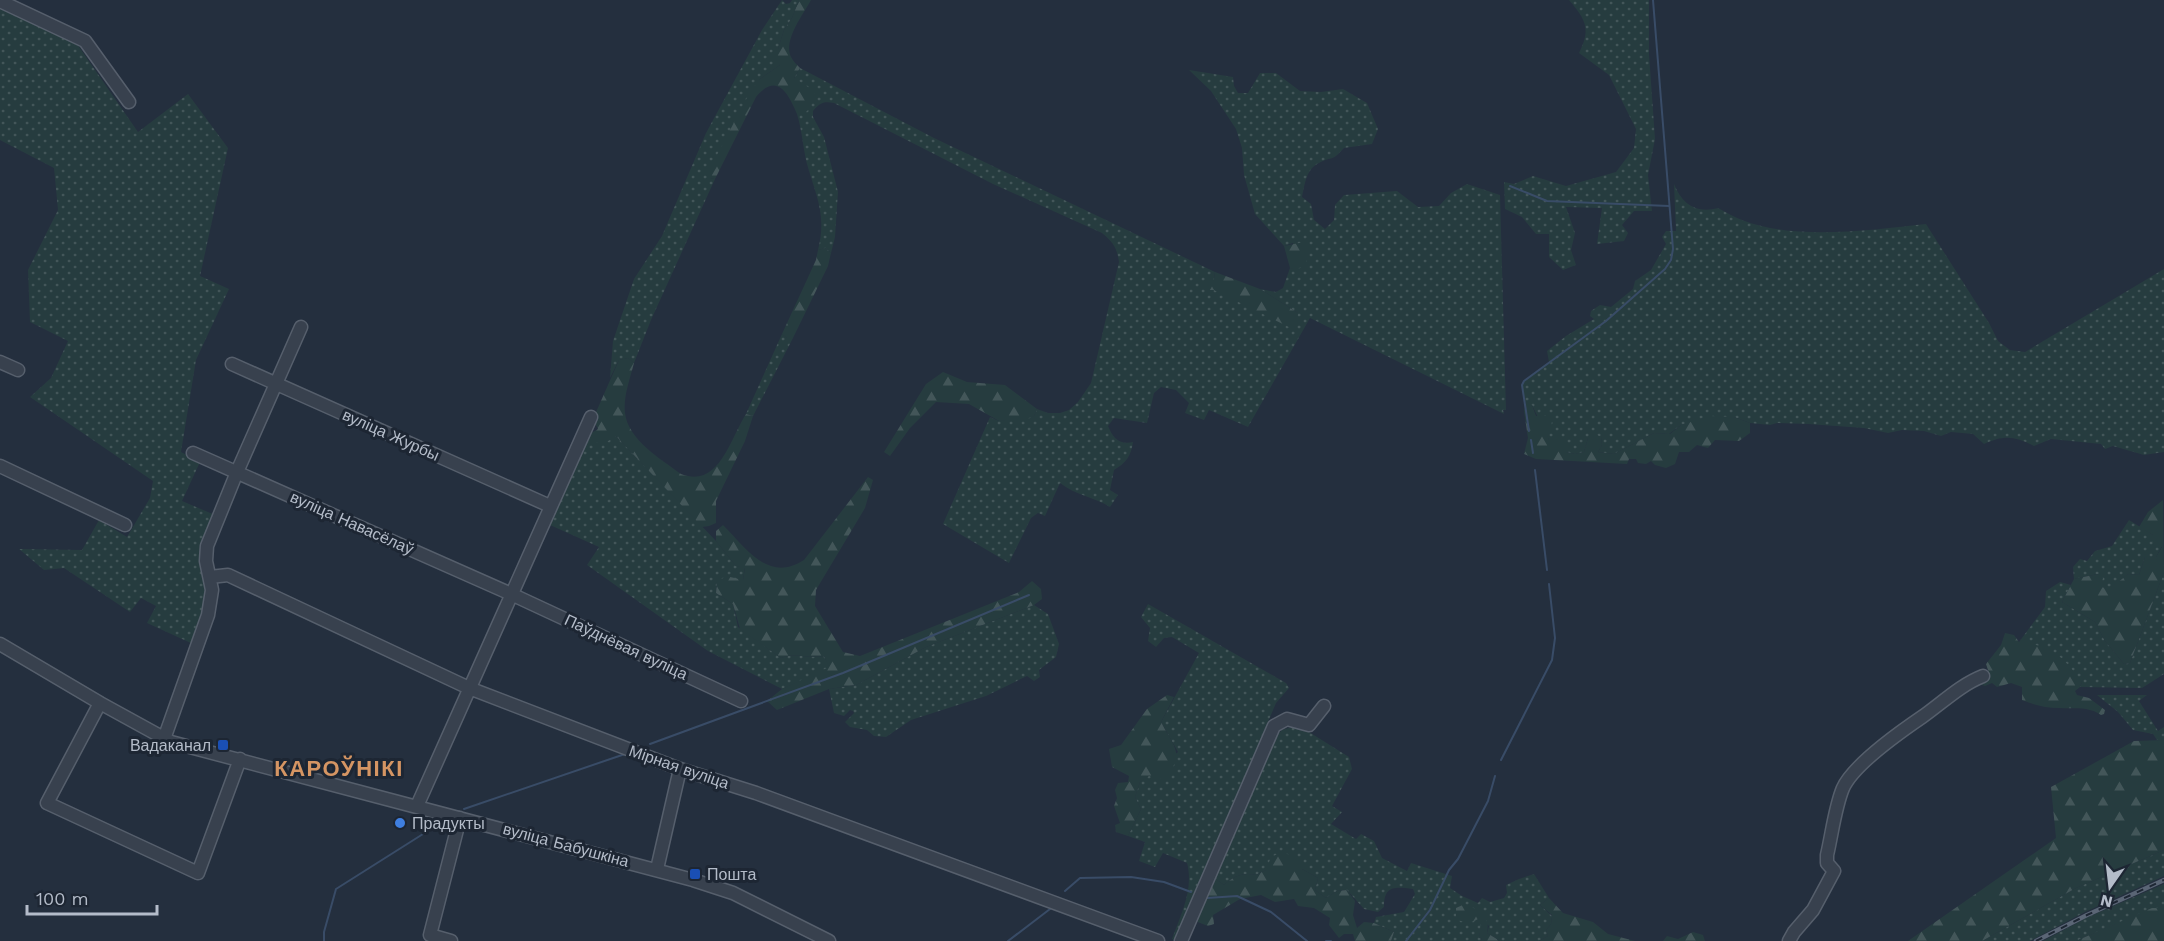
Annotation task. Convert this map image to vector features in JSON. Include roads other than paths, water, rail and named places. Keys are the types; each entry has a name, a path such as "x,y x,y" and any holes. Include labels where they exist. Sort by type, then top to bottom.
{"street":[{"path":"0,1 85,41 129,102"},
{"path":"164,739 208,615 212,590 206,561 207,546 301,327"},
{"path":"0,362 18,370"},
{"name":"вуліца Журбы","path":"232,364 550,506"},
{"path":"417,806 591,417"},
{"name":"вуліца Навасёлаў","path":"193,453 511,594"},
{"path":"0,466 126,525"},
{"name":"Мірная вуліца","path":"210,577 228,574 469,688 680,769 756,793 1158,941"},
{"name":"Паўднёвая вуліца","path":"511,594 741,700"},
{"name":"вуліца Бабушкіна","path":"0,644 164,739 657,869 733,893 829,941"},
{"path":"1789,941 1813,909 1834,871 1827,863 1827,855 1838,803 1850,777 1900,731 1963,686 1983,676"},
{"path":"100,703 47,803 198,873 240,759"},
{"path":"1181,941 1274,726 1287,719 1309,724 1324,706"},
{"path":"657,869 680,769"},
{"path":"451,941 430,935 460,818"}],"waterway":[{"path":"1529,431 1522,385 1524,381 1606,321 1665,269 1671,260 1673,249 1653,0"},
{"path":"1510,186 1547,201 1669,206"},
{"path":"1531,440 1533,453"},
{"path":"1535,470 1547,570"},
{"path":"1501,760 1552,660 1555,638 1549,584"},
{"path":"650,744 843,673 1029,595"},
{"path":"464,809 625,754"},
{"path":"1406,941 1430,910 1449,870 1458,859 1488,801 1495,776"},
{"path":"324,941 324,932 336,889 442,822"},
{"path":"1065,891 1080,878 1131,877 1164,882 1191,892"},
{"path":"1207,898 1237,896 1271,912 1307,941"},
{"path":"1008,941 1050,909"},
{"path":"1326,941 1331,941"}],"railway":[{"path":"2036,941 2164,880"}],"place":[{"name":"Вадаканал","path":"223,745"},
{"name":"Прадукты","path":"400,823"},
{"name":"Пошта","path":"695,874"}],"district":[{"name":"КАРОЎНІКІ","path":"339,768"}]}
